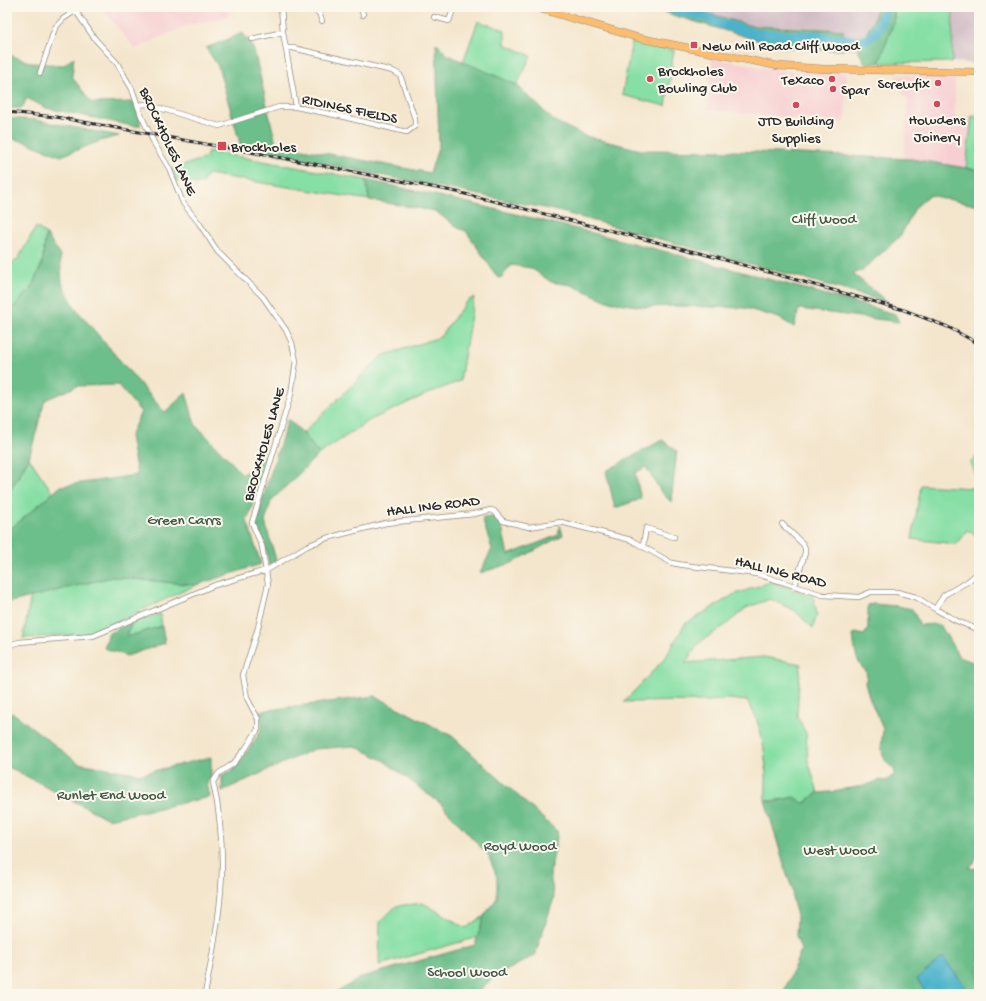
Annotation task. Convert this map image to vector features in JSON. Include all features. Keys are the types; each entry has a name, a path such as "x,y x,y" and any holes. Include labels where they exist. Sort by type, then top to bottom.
{"main road":[{"path":"534,7 639,38 778,66 824,69 979,72"}],"street":[{"path":"281,7 283,32 296,108"},
{"path":"309,7 319,13 322,21"},
{"path":"361,7 363,15"},
{"path":"434,17 449,22 454,7"},
{"path":"40,73 55,28 74,9"},
{"name":"BROCKHOLES LANE","path":"74,9 95,40 117,63 132,89 155,145 169,168 183,203 199,223 218,252 263,297 286,330 292,343 296,361 291,394 252,523 262,546 268,584 258,628 243,675 247,698 258,720 258,729 246,748 233,764 219,773 213,782 218,809 222,863 219,907 205,994"},
{"path":"252,39 283,32"},
{"name":"RIDINGS FIELDS","path":"138,105 146,104 219,126 279,107 296,108 340,116 407,132 415,126 415,119 400,75 393,71 336,57 293,48 286,48"},
{"name":"HALL ING ROAD","path":"7,646 19,642 93,636 214,585 267,570 307,546 327,538 381,524 474,514 491,510 494,511 503,521 529,527 561,522 631,540 672,563 683,566 757,574 823,595 859,596 871,592 897,592 916,597 957,621 979,630"},
{"path":"782,524 803,544 805,548 805,554 795,585"},
{"path":"643,546 646,528 674,537"},
{"path":"935,609 944,595 967,582 979,572"}],"shaded area":[{"path":"101,7 227,7 228,16 185,26 135,49"},
{"path":"687,7 876,7 875,17 858,50 844,50 843,30 752,26"},
{"path":"953,7 979,7 979,64 952,62"},
{"path":"712,58 785,71 847,73 845,123 708,110"},
{"path":"894,75 955,76 955,117 972,116 966,168 911,159 904,160 908,99 902,93 899,79"}],"green space":[{"path":"646,7 687,7 752,26 843,30 844,50 818,50 780,47"},
{"path":"876,7 894,7 894,21 879,63 865,63 858,50 875,17"},
{"path":"894,7 953,7 952,62 879,63 894,21"},
{"path":"478,21 505,30 505,44 531,56 517,85 463,62"},
{"name":"Cliff Wood","path":"243,33 254,50 276,144 430,173 439,145 436,43 448,55 517,85 554,121 585,136 641,150 734,151 911,159 979,170 979,206 929,195 915,208 901,235 863,270 853,274 889,303 554,210 241,147 218,66 206,48"},
{"path":"632,41 674,50 666,106 622,95"},
{"path":"7,54 32,63 64,65 74,57 72,77 92,103 134,102 140,118 140,126 133,126 46,108 27,98 22,108 10,108 10,90 7,89"},
{"path":"972,116 979,117 979,170 966,168"},
{"path":"7,118 36,120 119,136 100,141 61,156 23,141 7,138"},
{"path":"208,151 366,180 369,200 207,174 201,184 177,181 172,169 206,158"},
{"path":"366,180 499,210 698,260 895,314 899,322 799,309 794,327 779,318 745,308 675,306 645,307 610,302 571,285 551,282 531,268 511,265 502,277 498,278 466,231 458,228 435,211 369,200"},
{"path":"36,227 46,234 42,264 31,288 12,309 7,309 7,266 18,259"},
{"name":"Green Carrs","path":"46,234 60,255 62,283 75,308 165,412 186,393 195,424 242,475 271,449 247,521 261,564 196,585 112,577 7,603 7,532 61,486 137,475 130,436 141,412 118,385 77,386 45,400 29,458 7,496 7,309 12,309 31,288 42,264"},
{"path":"474,297 460,381 370,420 319,454 303,433 382,356 440,337 466,302"},
{"path":"288,419 303,433 319,454 271,501 265,522 276,560 269,565 266,548 255,523"},
{"path":"662,440 677,451 671,502 661,492 646,467 635,473 641,499 615,508 606,471"},
{"path":"979,454 979,537 967,530 956,544 912,539 921,485 973,488 976,478 970,463"},
{"path":"29,458 53,493 7,532 7,496"},
{"path":"493,517 501,522 508,555 558,535 560,525 563,535 512,563 480,573 492,549 482,518"},
{"path":"112,577 196,585 91,634 23,638 31,596"},
{"path":"770,582 813,596 817,614 813,628 794,610 770,599 746,608 727,624 700,642 685,663 764,657 801,664 797,716 806,733 808,760 818,793 803,804 790,798 770,801 765,800 766,769 764,747 756,718 747,701 730,699 708,701 624,702 666,657 685,624 733,595"},
{"name":"West Wood","path":"873,604 912,609 920,625 936,624 941,626 959,657 973,662 979,668 979,849 974,863 969,868 979,869 979,994 783,994 801,950 796,936 797,916 792,898 793,890 787,875 765,800 773,802 794,797 803,803 808,802 810,798 818,793 864,786 880,780 886,781 895,774 894,769 886,762 881,749 883,729 869,697 865,682 867,677 866,671 862,668 858,660 853,636 855,633 864,635 868,629 868,605"},
{"path":"160,614 162,626 126,637 132,622"},
{"path":"132,622 126,637 162,626 165,643 127,656 104,648 109,633"},
{"name":"Royd Wood","path":"375,696 452,736 558,832 550,874 554,898 535,955 493,978 475,994 334,994 362,977 475,945 484,916 497,898 497,877 488,855 440,803 383,760 355,746 314,749 222,791 222,775 234,770 259,734 262,726 260,711"},
{"name":"Runlet End Wood","path":"7,712 16,715 78,763 141,774 211,757 211,776 207,783 210,797 108,819 7,766"},
{"path":"423,903 466,928 484,916 478,937 379,965 380,922 396,906"}],"water":[{"path":"943,957 966,988 958,994 927,994 917,979"}],"waterway":[{"path":"665,7 706,17 722,24 756,34 818,36 857,41 866,40 875,33 881,22 885,7"}],"railway":[{"path":"7,112 56,117 283,158 457,192 700,253 904,310 948,327 979,344"}],"place":[{"name":"New Mill Road Cliff Wood","path":"694,45"},
{"name":"Brockholes Bowling Club","path":"650,79"},
{"name":"Texaco","path":"832,79"},
{"name":"Screwfix","path":"938,83"},
{"name":"Spar","path":"833,89"},
{"name":"Howdens Joinery","path":"937,104"},
{"name":"JTD Building Supplies","path":"796,105"},
{"name":"Brockholes","path":"222,146"}],"park label":[{"name":"School Wood","path":"467,971"}]}
